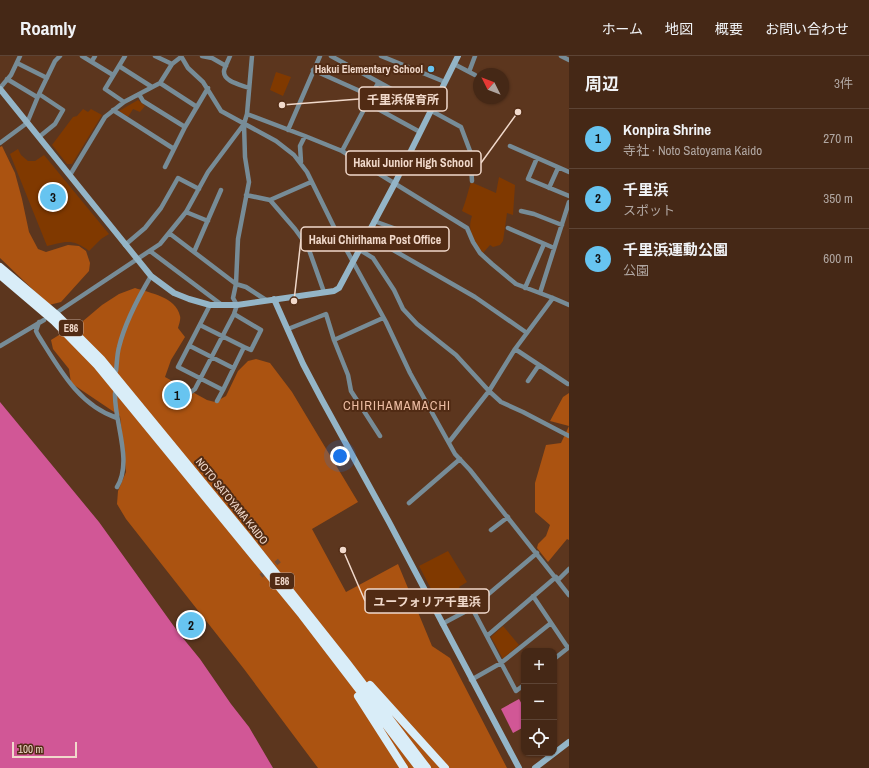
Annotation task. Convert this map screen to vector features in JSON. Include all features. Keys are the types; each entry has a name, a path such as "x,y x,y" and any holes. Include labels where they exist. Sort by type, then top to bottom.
{"highway":[{"name":"NOTO SATOYAMA KAIDO","path":"0,267 58,316 101,359 321,629 427,768"},
{"name":"NOTO SATOYAMA KAIDO","path":"0,275 54,321 97,365 302,615 419,768"},
{"path":"302,615 314,637 347,679 404,768"},
{"path":"321,629 346,655 372,687 445,768"}],"street":[{"path":"20,56 11,75 0,88 151,276 163,286 189,300 210,305 237,305 337,290 339,288 395,183 458,56"},
{"path":"0,143 28,123 38,95 60,56"},
{"path":"82,56 113,75"},
{"path":"92,61 95,56"},
{"path":"124,102 105,90 126,56"},
{"path":"155,56 172,64"},
{"path":"70,175 105,117 124,102 160,83 172,64 181,56 188,68 204,82 221,111 276,141 294,155 300,162 307,172 410,373 455,454 470,470 569,595"},
{"path":"202,56 212,58 226,66"},
{"path":"230,56 224,71 225,76 230,81 249,88"},
{"path":"183,398 194,390 234,314 237,305 233,298 236,284 238,239 249,182 245,157 244,124 247,114 252,56"},
{"path":"288,130 320,56"},
{"path":"331,56 340,58 378,83 461,127 470,151 472,181"},
{"path":"381,56 445,82"},
{"path":"469,72 475,56"},
{"path":"561,56 569,60"},
{"path":"16,63 47,78"},
{"path":"454,64 473,74"},
{"path":"119,66 152,87"},
{"path":"313,70 371,96"},
{"path":"7,80 38,95 63,110 55,124 39,137"},
{"path":"160,83 197,107"},
{"path":"342,150 378,83"},
{"path":"165,167 185,127 208,88"},
{"path":"139,94 143,101 185,127"},
{"path":"367,103 420,132"},
{"path":"113,110 174,149"},
{"path":"247,114 342,150 467,228 480,253 516,284 569,305"},
{"path":"59,311 160,244 186,212 208,172 244,124"},
{"path":"300,162 300,146 305,136"},
{"path":"510,146 569,172"},
{"path":"537,158 528,180 569,196"},
{"path":"549,188 558,168"},
{"path":"126,245 145,228 161,208 178,178 199,189"},
{"path":"270,200 311,182"},
{"path":"194,252 221,190"},
{"path":"246,194 270,200 295,229 308,247 324,292"},
{"path":"540,293 569,202"},
{"path":"521,211 534,214 562,225"},
{"path":"186,212 208,220"},
{"path":"374,222 446,247"},
{"path":"508,228 554,248"},
{"path":"170,233 236,284 259,294 266,300"},
{"path":"367,235 475,297 527,333"},
{"path":"525,288 544,244"},
{"path":"360,250 373,258 394,290 403,309 417,324 456,355 501,402 569,436"},
{"path":"150,251 222,305"},
{"path":"116,371 123,332 141,292 151,276"},
{"path":"449,442 489,391 515,349 553,298"},
{"path":"274,299 303,364 389,522 471,680 519,768"},
{"path":"210,305 178,367 223,390"},
{"path":"200,325 251,350 261,330 234,314"},
{"path":"288,329 326,314 334,340 348,375 351,390 380,436"},
{"path":"334,340 383,318"},
{"path":"0,346 42,321 36,331 70,384 87,401 109,416 117,418"},
{"path":"190,346 233,368"},
{"path":"217,401 244,347"},
{"path":"515,349 568,384"},
{"path":"528,381 539,365"},
{"path":"115,393 123,469 123,473 117,487"},
{"path":"409,504 460,459"},
{"path":"491,530 508,517"},
{"path":"442,624 472,608 537,553"},
{"path":"487,636 534,596 569,569"},
{"path":"534,596 568,648 557,657"},
{"path":"472,608 516,691 521,687"},
{"path":"471,680 502,663 551,623"},
{"path":"534,768 569,742"}],"shaded area":[{"path":"276,72 291,77 283,96 270,90"},
{"path":"138,100 145,106 140,112 133,109 128,117 119,111"},
{"path":"83,109 88,112 91,109 102,115 72,164 67,164 52,145 73,117 77,116"},
{"path":"2,146 15,173 29,232 38,249 46,252 68,245 79,246 86,251 90,263 89,271 61,302 49,305 0,258 0,147"},
{"path":"18,149 21,155 28,161 35,161 44,155 109,234 101,239 89,251 78,244 69,242 47,246 10,154"},
{"path":"499,177 515,185 513,215 507,213 503,241 500,245 493,247 490,245 483,253 476,245 472,236 470,226 472,216 462,211 471,182 496,193"},
{"path":"135,288 168,300 178,310 180,320 178,328 185,337 171,360 165,377 207,400 215,402 226,396 238,371 248,361 256,359 270,363 292,392 358,502 312,529 346,592 398,564 432,646 450,658 507,768 318,768 244,669 126,519 117,504 118,491 126,472 120,416 71,383 69,369 53,349 51,340 67,330 76,327 102,305 119,294"},
{"path":"569,393 569,426 550,421 563,397"},
{"path":"0,402 99,522 178,632 200,659 249,727 273,768 0,768"},
{"path":"569,426 569,540 567,539 548,562 537,548 538,544 546,536 550,525 535,512 535,483 546,445 561,443"},
{"path":"448,551 467,582 459,587 464,596 441,608 419,566"},
{"path":"503,626 519,645 503,659 491,637"},
{"path":"519,699 521,703 521,729 513,733 501,709"}],"tunnel":[{"path":"261,576 280,560"}],"place":[{"name":"Hakui Elementary School","path":"431,69"},
{"name":"千里浜保育所","path":"282,105"},
{"name":"Hakui Junior High School","path":"518,112"},
{"name":"千里浜運動公園","path":"53,197"},
{"name":"Hakui Chirihama Post Office","path":"294,301"},
{"name":"Konpira Shrine","path":"177,395"},
{"name":"ユーフォリア千里浜","path":"343,550"},
{"name":"千里浜","path":"191,625"}],"district":[{"name":"CHIRIHAMAMACHI","path":"397,405"}]}
